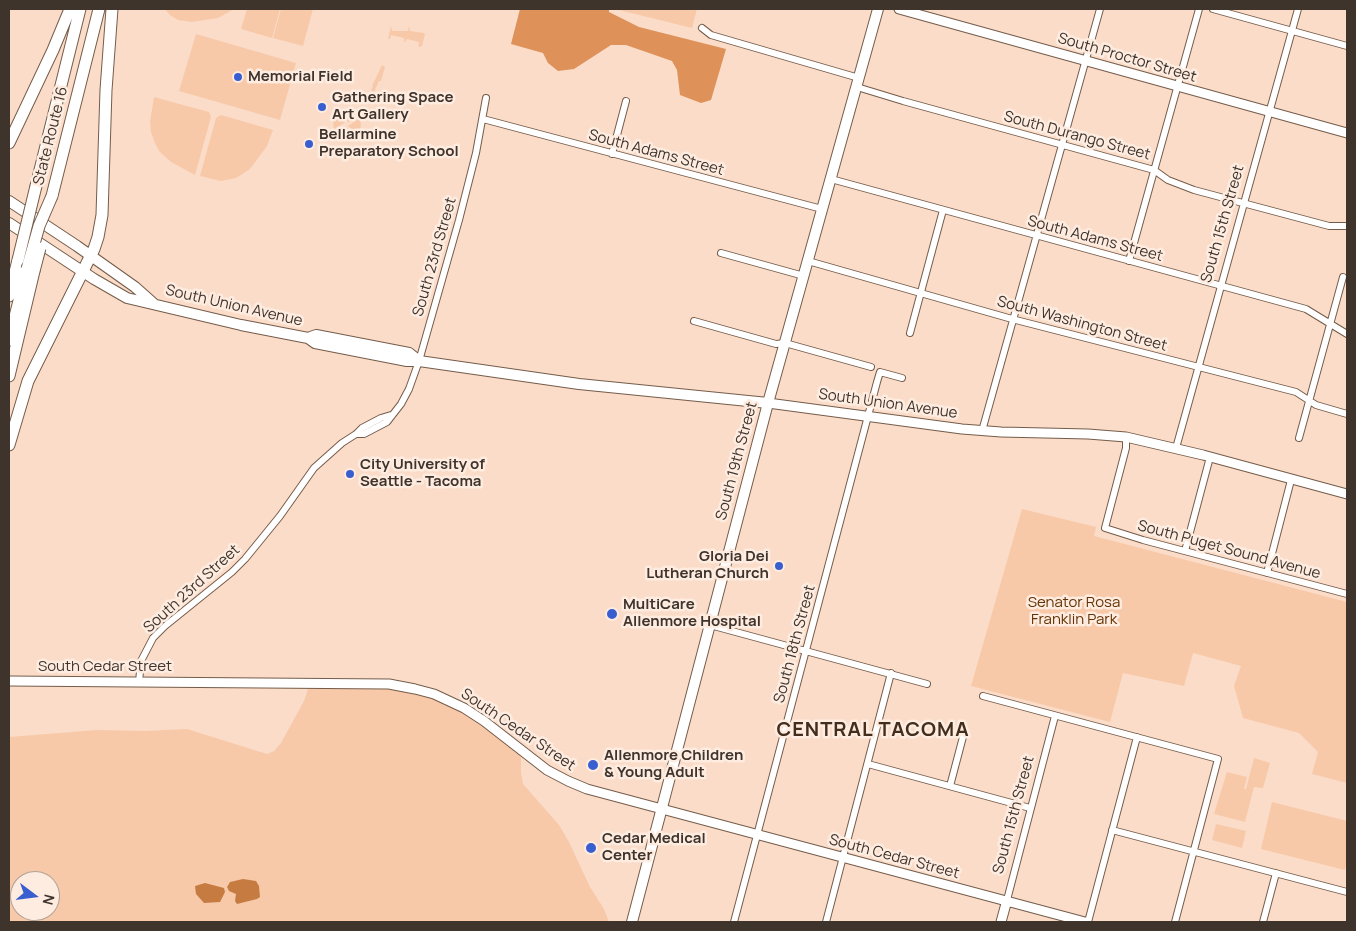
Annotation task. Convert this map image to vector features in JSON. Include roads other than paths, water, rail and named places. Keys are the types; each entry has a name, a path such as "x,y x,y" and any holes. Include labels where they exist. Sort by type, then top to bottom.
{"highway":[{"path":"9,143 54,50 70,9"},
{"name":"State Route 16","path":"9,296 80,9"},
{"name":"State Route 16","path":"30,270 52,196 99,9"},
{"path":"9,445 28,381 98,237 102,215 106,99 112,9"},
{"path":"9,340 30,270"},
{"path":"9,376 30,270"}],"main road":[{"name":"South 19th Street","path":"632,922 768,403 878,9"},
{"name":"South Proctor Street","path":"899,9 1347,133"},
{"name":"South Union Avenue","path":"9,201 135,287 154,303"},
{"name":"South Union Avenue","path":"9,222 82,272 127,298 241,325 308,338 315,343 324,345 407,361 419,361 570,383 768,403 982,431 1126,437 1176,448 1347,494"},
{"name":"South Cedar Street","path":"9,681 389,684 415,689 434,694 464,708 484,721 547,770 568,782 843,858 1087,922"},
{"name":"South 15th Street","path":"1001,922 1006,900"}],"street":[{"path":"982,431 1100,9"},
{"path":"1129,261 1199,9"},
{"path":"1213,9 1347,46"},
{"name":"South 15th Street","path":"1176,448 1298,9"},
{"name":"South Durango Street","path":"702,28 711,35 858,82 903,101 1154,170 1168,180 1188,188 1329,226 1347,226"},
{"name":"South 23rd Street","path":"139,682 141,661 153,638 245,559 280,516 314,468 342,443 368,425 391,415 406,397 419,361 459,220 483,119 486,98"},
{"path":"612,154 626,101"},
{"name":"South Adams Street","path":"483,119 822,209"},
{"name":"South Adams Street","path":"831,179 1306,309 1347,334"},
{"path":"910,333 943,210"},
{"path":"721,254 804,276"},
{"name":"South Washington Street","path":"808,261 1012,319 1296,392 1316,405 1347,414"},
{"path":"1298,438 1343,278"},
{"path":"694,321 776,344 785,343 871,367"},
{"name":"South 18th Street","path":"734,922 880,372 902,378"},
{"name":"South Puget Sound Avenue","path":"1126,437 1126,448 1105,528 1347,594"},
{"path":"1185,551 1210,457"},
{"path":"1267,573 1292,480"},
{"path":"710,625 928,684"},
{"path":"826,922 891,673"},
{"path":"983,696 1218,759 1176,922"},
{"name":"South 15th Street","path":"1006,900 1055,716"},
{"path":"950,786 964,733"},
{"path":"1087,922 1137,738"},
{"path":"868,764 1030,808"},
{"path":"1112,830 1347,892"},
{"path":"1263,922 1276,873"}],"place":[{"name":"Memorial Field","path":"238,77"},
{"name":"Gathering Space Art Gallery","path":"322,107"},
{"name":"Bellarmine Preparatory School","path":"309,144"},
{"name":"City University of Seattle - Tacoma","path":"350,474"},
{"name":"Gloria Dei Lutheran Church","path":"779,566"},
{"name":"MultiCare Allenmore Hospital","path":"612,614"},
{"name":"Allenmore Children & Young Adult","path":"593,765"},
{"name":"Cedar Medical Center","path":"591,848"}],"district":[{"name":"CENTRAL TACOMA","path":"873,730"}],"park label":[{"name":"Senator Rosa Franklin Park","path":"1074,612"}]}
